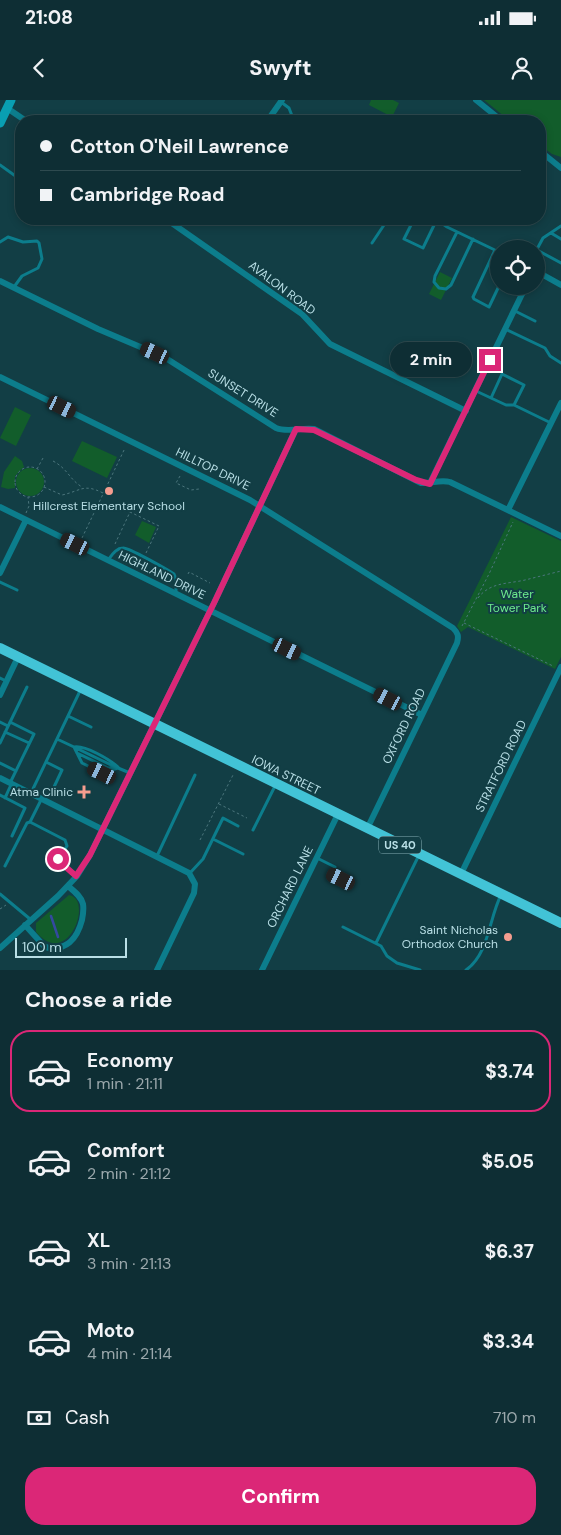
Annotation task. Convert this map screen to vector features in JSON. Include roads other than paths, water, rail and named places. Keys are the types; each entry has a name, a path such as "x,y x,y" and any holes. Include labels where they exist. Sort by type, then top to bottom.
{"highway":[{"name":"IOWA STREET","path":"0,648 561,924"}],"main road":[{"path":"0,123 9,104"}],"street":[{"path":"476,100 495,115"},
{"path":"272,115 281,101"},
{"path":"9,104 19,115"},
{"path":"546,155 559,165"},
{"name":"AVALON ROAD","path":"175,225 302,314 323,339 330,344 466,411"},
{"path":"545,276 561,286"},
{"name":"SUNSET DRIVE","path":"0,280 98,329 164,357 276,428 284,430 314,430 416,480 430,484 441,480 450,482 561,536"},
{"path":"430,484 522,295"},
{"name":"HILLTOP DRIVE","path":"0,377 260,506 459,631"},
{"path":"508,510 561,403"},
{"path":"0,948 68,886 90,855 210,611 296,429"},
{"name":"HIGHLAND DRIVE","path":"0,507 26,517 108,560 422,716"},
{"path":"0,573 26,517"},
{"name":"OXFORD ROAD","path":"367,829 457,643 459,631"},
{"path":"0,695 3,680 18,657"},
{"name":"STRATFORD ROAD","path":"460,874 560,668"},
{"path":"0,778 189,873 195,884 194,892 157,970"},
{"name":"ORCHARD LANE","path":"262,970 338,814"},
{"path":"25,925 45,947 58,948 70,943 81,926 84,913 81,899 68,886"}],"lane":[{"path":"281,101 289,108 292,115"},
{"path":"0,165 15,176"},
{"path":"372,243 383,225"},
{"path":"411,225 404,239 422,248 433,225"},
{"path":"446,225 490,248"},
{"path":"542,240 561,226"},
{"path":"457,232 435,276 434,282 439,288 446,289 451,286 473,240"},
{"path":"550,233 561,239"},
{"path":"0,242 8,237 23,242 37,241 39,243 42,259 38,268 22,276 14,288"},
{"path":"545,255 561,263"},
{"path":"490,264 473,297 489,307 495,295"},
{"path":"514,311 535,321"},
{"path":"505,329 544,348 550,356 561,363"},
{"path":"491,398 502,374 524,384 514,405"},
{"path":"475,390 506,405 514,405 551,423"},
{"path":"108,560 118,549 132,550 174,574 176,594"},
{"path":"0,582 17,590"},
{"path":"0,742 27,687"},
{"path":"31,794 82,688"},
{"path":"68,716 91,727"},
{"path":"0,722 34,734 5,798"},
{"path":"5,732 29,744"},
{"path":"57,739 131,774"},
{"path":"74,747 82,763 102,773 118,768"},
{"path":"76,752 108,768 118,768"},
{"path":"46,762 62,770 54,787"},
{"path":"0,763 16,771"},
{"path":"157,856 195,775"},
{"path":"253,830 276,784"},
{"path":"0,796 25,808 12,836"},
{"path":"5,866 41,799"},
{"path":"189,873 200,864 223,818 238,826"},
{"path":"30,822 65,840 66,846 58,859 76,876"},
{"path":"213,839 243,854"},
{"path":"376,943 419,854"},
{"path":"317,858 334,866 331,874 352,884"},
{"path":"0,894 31,920"},
{"path":"466,970 479,956 496,904 502,894"},
{"path":"343,927 381,946 387,956 420,970"}],"waterway":[{"path":"51,916 58,937"}],"place":[{"name":"Hillcrest Elementary School","path":"109,491"},
{"name":"Atma Clinic","path":"84,792"},
{"name":"Saint Nicholas Orthodox Church","path":"508,937"}],"park label":[{"name":"Water Tower Park","path":"517,601"}]}
